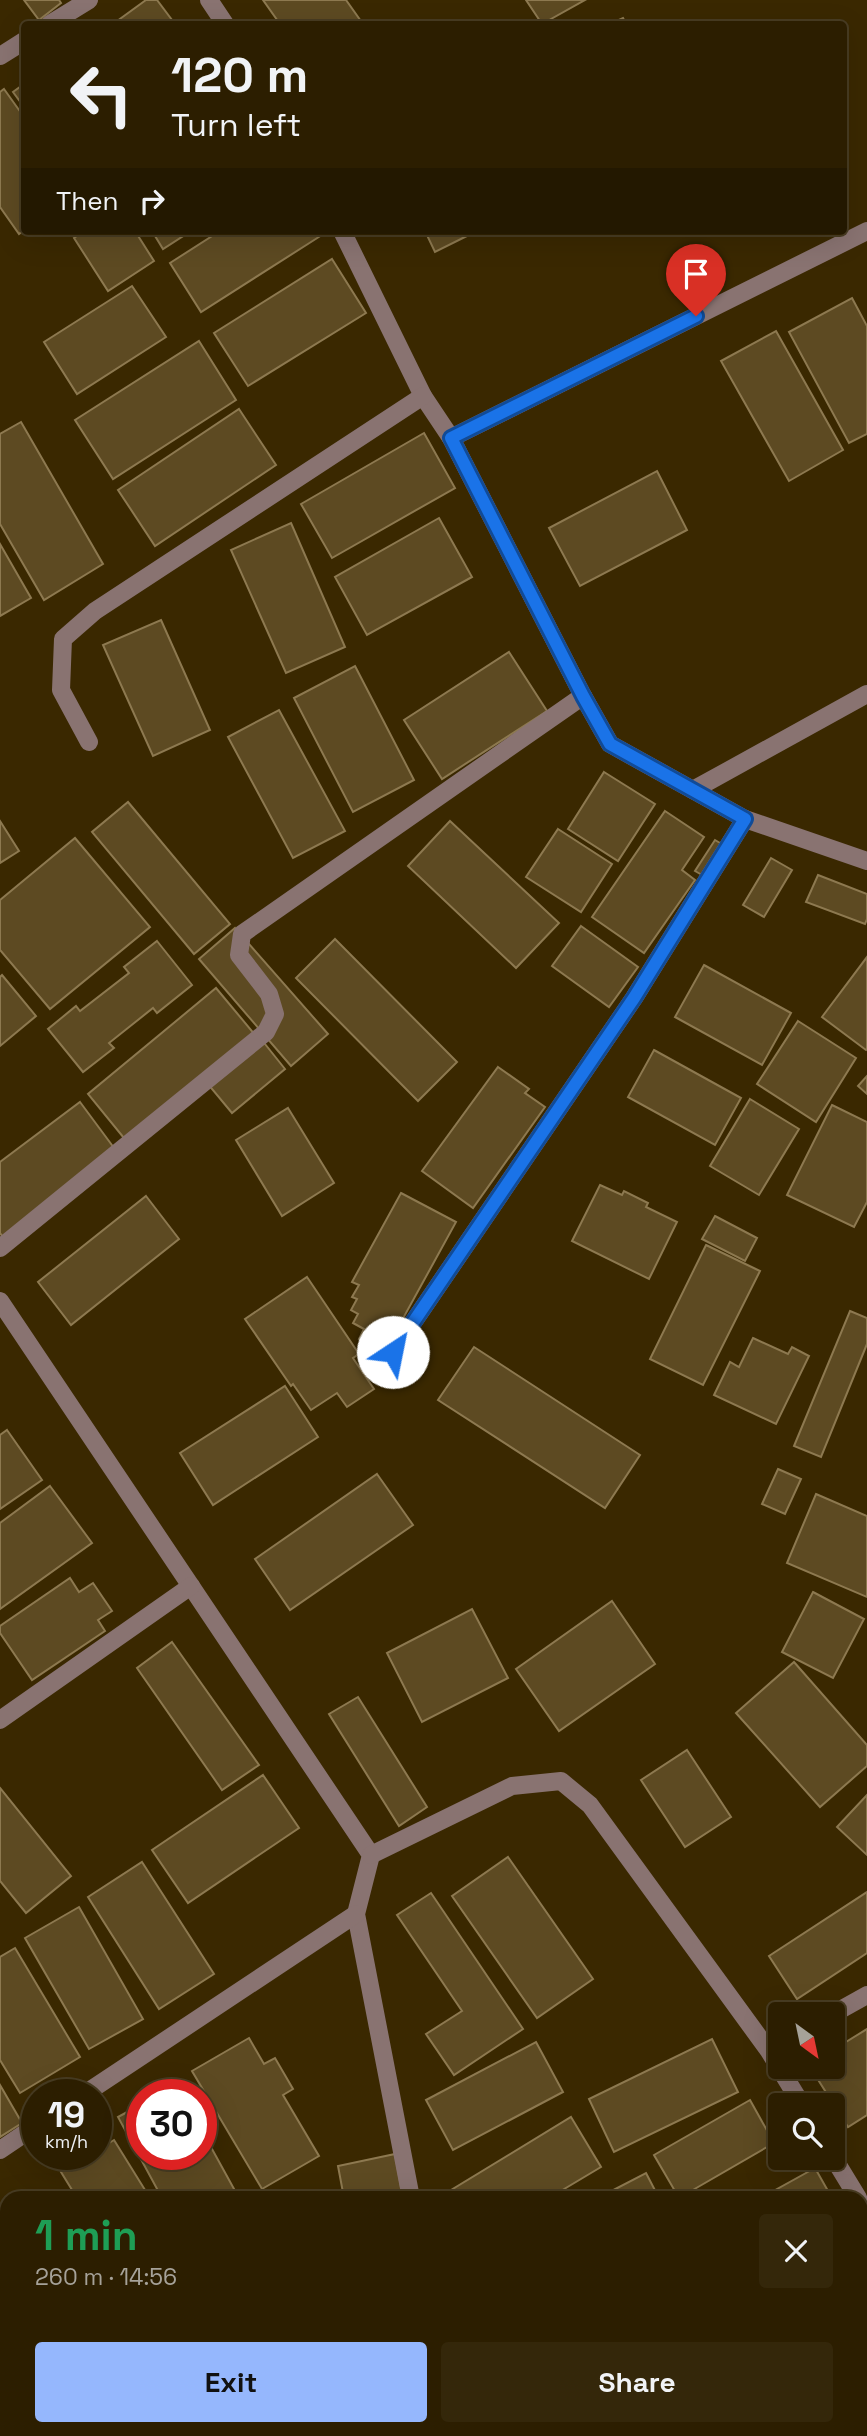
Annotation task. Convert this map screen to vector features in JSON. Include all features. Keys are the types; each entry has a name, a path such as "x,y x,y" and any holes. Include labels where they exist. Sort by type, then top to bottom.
{"street":[{"path":"55,21 89,0"},
{"path":"209,0 223,21"},
{"path":"0,56 21,43"},
{"path":"451,438 867,231"},
{"path":"344,235 423,396 451,438 610,744 745,819 867,860"},
{"path":"89,742 61,690 63,639 95,611 423,396"},
{"path":"693,790 867,694"},
{"path":"0,1248 266,1032 275,1014 269,994 239,955 242,934 583,696"},
{"path":"393,1352 634,998 745,819"},
{"path":"0,1301 371,1855 356,1914 410,2191"},
{"path":"0,1720 191,1586"},
{"path":"371,1855 512,1786 561,1781 590,1805 768,2038"},
{"path":"107,2079 356,1914"},
{"path":"845,2007 867,1995"},
{"path":"0,2150 21,2136"},
{"path":"841,2170 854,2191"}],"building":[{"path":"24,0 59,0 61,3 39,20"},
{"path":"146,0 157,0 173,21 117,21"},
{"path":"263,0 346,0 361,21 278,21"},
{"path":"526,0 585,0 547,21 540,21"},
{"path":"21,86 21,103 13,92"},
{"path":"4,89 21,113 19,234 0,207 0,92"},
{"path":"78,235 138,235 154,261 108,291 74,238"},
{"path":"154,235 185,235 163,249"},
{"path":"214,235 322,235 201,312 170,263"},
{"path":"427,235 469,235 435,252"},
{"path":"332,259 366,313 248,386 214,333"},
{"path":"132,286 166,337 77,394 44,342"},
{"path":"852,298 867,326 867,434 849,443 789,332"},
{"path":"776,331 843,450 789,481 721,361"},
{"path":"199,341 236,400 113,479 75,420"},
{"path":"239,409 276,465 155,546 118,490"},
{"path":"21,422 103,564 44,600 0,524 0,434"},
{"path":"424,433 455,488 332,558 301,504"},
{"path":"657,471 687,530 580,586 549,528"},
{"path":"439,518 472,577 367,635 335,577"},
{"path":"291,523 345,647 286,673 231,550"},
{"path":"0,544 31,598 0,616"},
{"path":"161,620 210,730 153,756 103,645"},
{"path":"509,652 547,711 442,779 404,720"},
{"path":"355,666 414,780 353,812 294,698"},
{"path":"279,710 345,831 293,858 228,737"},
{"path":"604,772 655,804 618,861 568,829"},
{"path":"128,802 230,924 194,954 92,832"},
{"path":"665,811 704,837 682,870 695,880 644,953 592,917"},
{"path":"0,821 19,851 0,863"},
{"path":"450,821 559,923 516,968 408,866"},
{"path":"558,829 612,864 581,912 526,877"},
{"path":"75,838 150,927 50,1009 0,950 0,900"},
{"path":"715,840 730,849 711,880 695,871"},
{"path":"771,858 792,870 764,917 743,905"},
{"path":"818,875 867,894 865,924 806,902"},
{"path":"581,926 638,967 609,1007 552,966"},
{"path":"235,928 328,1034 291,1066 199,959"},
{"path":"335,939 457,1062 418,1101 296,978"},
{"path":"157,941 192,985 157,1013 153,1008 109,1043 114,1048 83,1072 48,1029 76,1006 80,1011 129,973 124,967"},
{"path":"867,957 867,1049 866,1050 822,1017"},
{"path":"704,965 791,1013 762,1065 675,1017"},
{"path":"2,975 36,1016 0,1046 0,977"},
{"path":"216,988 256,1036 128,1143 88,1094"},
{"path":"798,1021 856,1058 816,1122 757,1084"},
{"path":"261,1039 285,1069 232,1113 207,1083"},
{"path":"654,1050 741,1098 715,1145 628,1097"},
{"path":"498,1067 529,1089 525,1093 545,1107 473,1208 422,1171"},
{"path":"867,1076 867,1094 858,1086"},
{"path":"750,1099 799,1129 759,1195 710,1166"},
{"path":"80,1102 120,1156 6,1241 0,1233 0,1162"},
{"path":"832,1105 867,1122 867,1202 854,1227 787,1195"},
{"path":"288,1108 334,1183 282,1216 236,1140"},
{"path":"600,1185 622,1195 624,1191 648,1203 646,1207 677,1222 649,1279 572,1241"},
{"path":"401,1193 456,1222 384,1353 359,1339 364,1329 353,1323 358,1314 351,1310 357,1299 352,1297 359,1285 352,1282"},
{"path":"146,1196 179,1239 71,1325 38,1282"},
{"path":"715,1216 757,1238 745,1261 702,1239"},
{"path":"706,1245 760,1271 703,1385 650,1359"},
{"path":"307,1277 359,1354 353,1358 374,1389 347,1407 337,1393 311,1410 245,1319"},
{"path":"850,1311 867,1318 867,1344 821,1457 794,1446"},
{"path":"753,1338 788,1354 792,1347 809,1356 776,1424 714,1395 730,1362 739,1367"},
{"path":"474,1347 640,1455 605,1508 438,1400"},
{"path":"285,1386 318,1437 213,1505 180,1453"},
{"path":"7,1430 42,1480 0,1509 0,1435"},
{"path":"778,1469 801,1479 785,1514 762,1504"},
{"path":"377,1474 413,1525 290,1610 255,1559"},
{"path":"50,1486 92,1543 0,1609 0,1523"},
{"path":"816,1494 867,1516 867,1597 787,1563"},
{"path":"70,1578 79,1592 93,1583 112,1611 98,1620 105,1631 32,1680 0,1633 0,1626"},
{"path":"813,1592 864,1619 833,1678 782,1652"},
{"path":"612,1601 655,1664 559,1731 516,1669"},
{"path":"472,1609 508,1678 422,1722 387,1653"},
{"path":"172,1642 259,1765 222,1790 137,1668"},
{"path":"794,1662 867,1745 867,1766 820,1807 736,1713"},
{"path":"358,1697 427,1807 399,1826 329,1714"},
{"path":"687,1750 731,1817 685,1847 641,1780"},
{"path":"263,1775 299,1828 188,1903 152,1850"},
{"path":"0,1788 71,1876 26,1913 0,1881"},
{"path":"867,1795 867,1855 837,1827"},
{"path":"508,1857 593,1979 537,2018 452,1896"},
{"path":"142,1862 214,1974 159,2009 88,1897"},
{"path":"867,1892 867,1953 797,1999 769,1956"},
{"path":"431,1893 523,2029 454,2075 426,2034 462,2011 397,1915"},
{"path":"79,1907 143,2019 89,2049 25,1938"},
{"path":"15,1948 80,2057 43,2079 21,2079 20,2093 0,2060 0,1957"},
{"path":"867,2029 867,2115 848,2127 845,2122 845,2093 826,2093 818,2079 845,2079 845,2043"},
{"path":"249,2038 264,2064 275,2058 293,2089 283,2095 319,2156 262,2189 217,2113 217,2079 197,2079 192,2071"},
{"path":"712,2039 738,2092 614,2152 589,2099"},
{"path":"536,2042 563,2092 453,2150 426,2100"},
{"path":"0,2085 21,2124 0,2137"},
{"path":"750,2100 768,2132 768,2146 691,2191 675,2191 654,2155"},
{"path":"126,2113 126,2132 118,2117"},
{"path":"571,2117 601,2167 561,2191 449,2191"},
{"path":"114,2140 126,2159 126,2170 133,2170 146,2191 73,2191 61,2172 112,2170"},
{"path":"395,2154 402,2191 343,2191 338,2166"},
{"path":"217,2158 235,2191 158,2191 147,2170 217,2170"},
{"path":"816,2170 828,2191 774,2191"},
{"path":"646,2173 655,2191 611,2191"}],"route":[{"path":"393,1352 634,998 745,819 610,744 451,438 696,316"}]}
